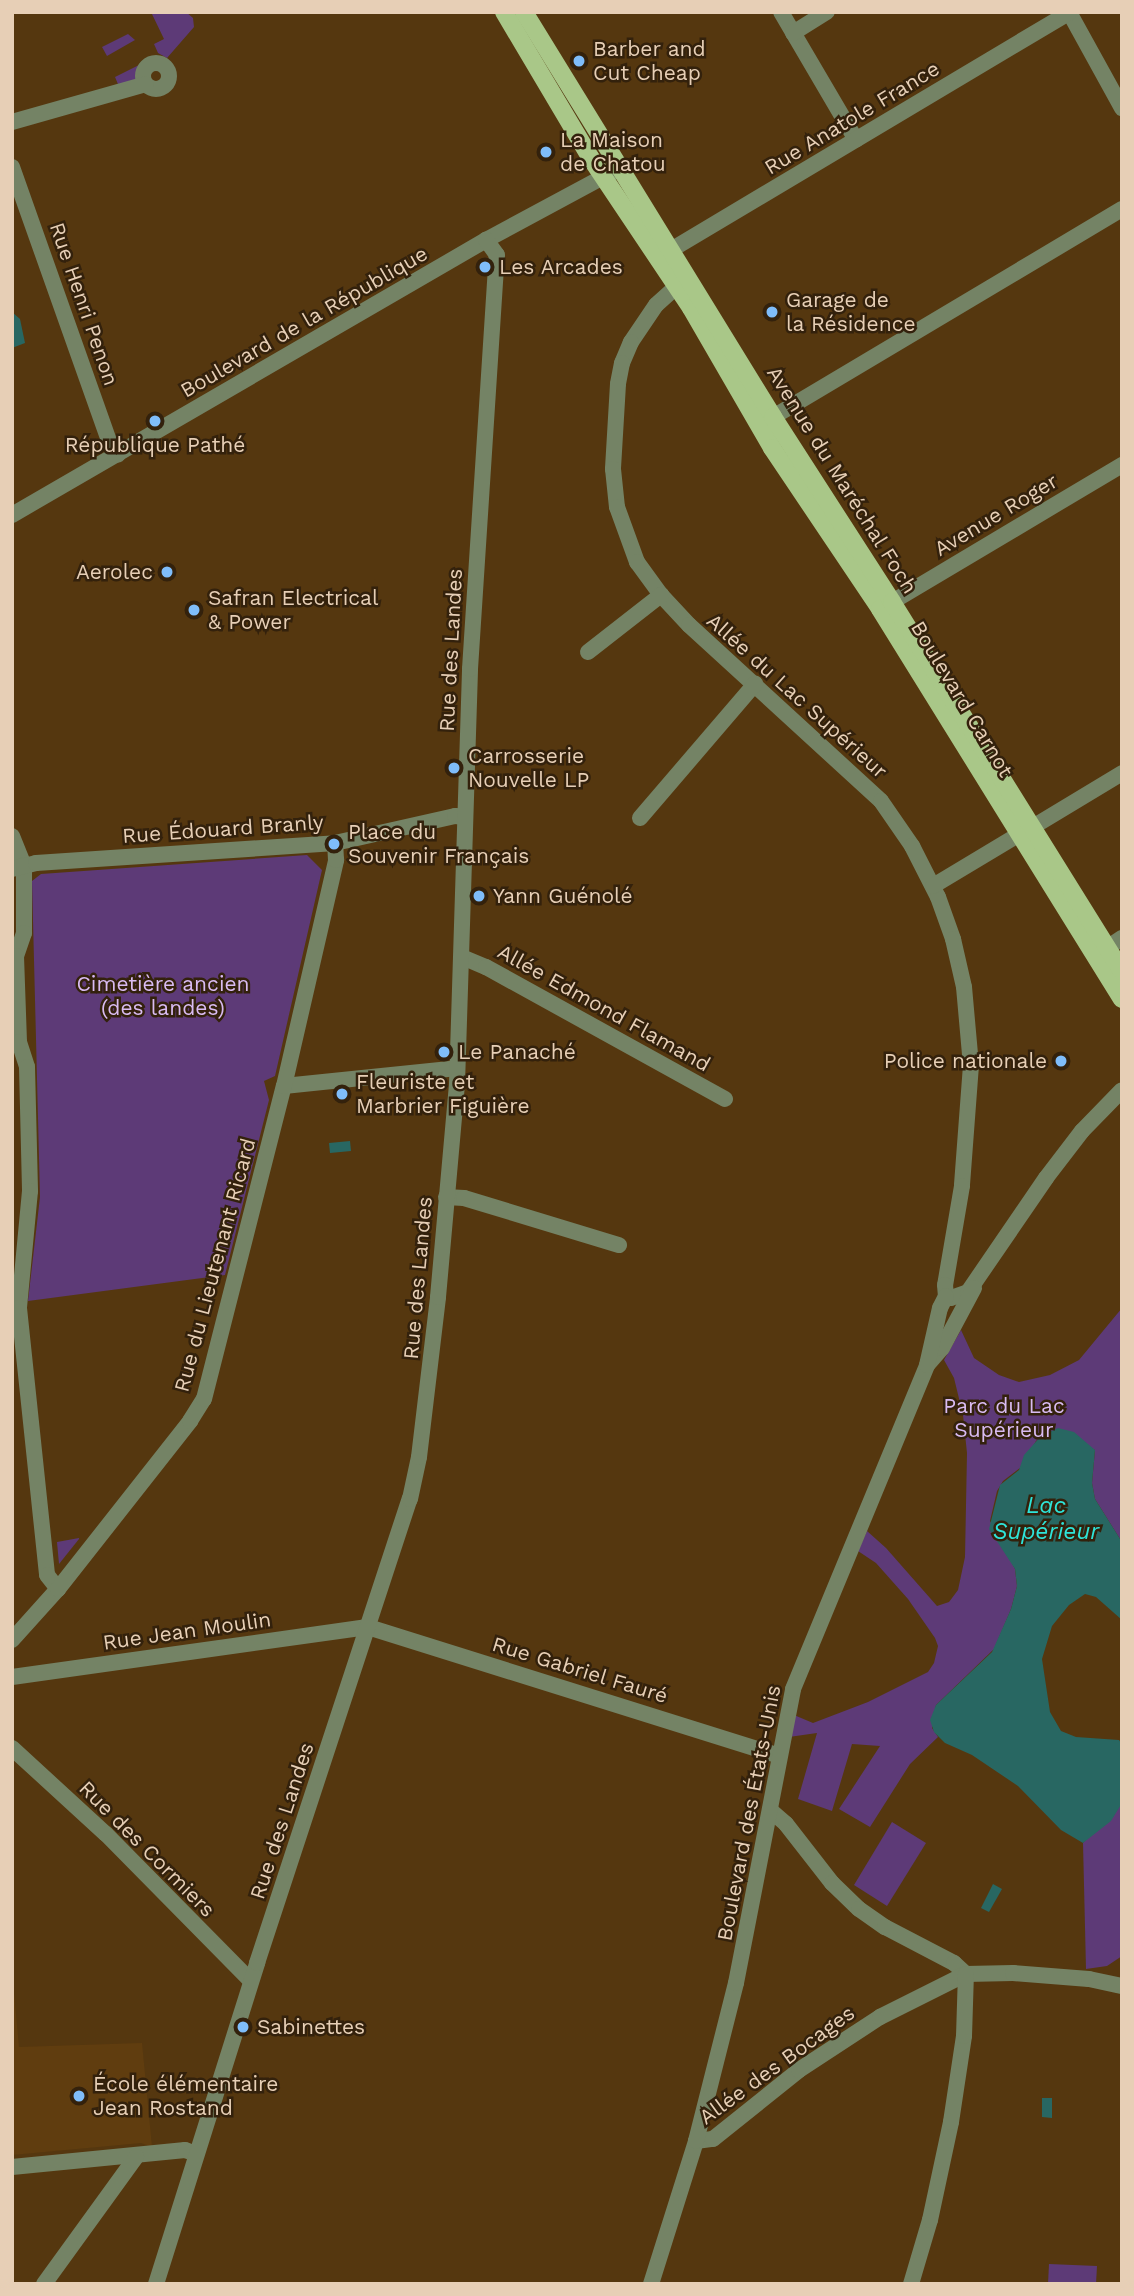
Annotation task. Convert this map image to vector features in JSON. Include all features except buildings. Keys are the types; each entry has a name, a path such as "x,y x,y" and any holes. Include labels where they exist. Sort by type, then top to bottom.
{"main road":[{"path":"514,14 616,183 641,205 664,254"},
{"name":"Boulevard Carnot","path":"612,173 682,280 766,421 886,605 1025,831 1122,999"},
{"path":"1025,831 1114,943 1122,971"}],"street":[{"path":"781,12 856,140"},
{"path":"793,33 827,12"},
{"path":"1069,13 1122,108"},
{"name":"Rue Anatole France","path":"664,254 1069,13"},
{"path":"12,122 146,84"},
{"name":"Rue Henri Penon","path":"12,167 110,443 118,455"},
{"name":"Boulevard de la République","path":"12,515 486,240 612,173"},
{"path":"766,421 1122,209"},
{"name":"Rue des Landes","path":"156,2284 251,1981 410,1499 419,1457 457,1068 470,669 498,255 486,240"},
{"name":"Allée du Lac Supérieur","path":"682,280 656,305 631,342 622,363 616,409 614,469 617,507 637,562 661,595 881,801 912,846 933,886 958,959 971,1065 962,1186 944,1285 948,1297"},
{"name":"Avenue Roger","path":"886,605 1122,465"},
{"path":"588,652 661,595"},
{"path":"640,818 755,684"},
{"path":"933,886 1122,773"},
{"name":"Rue Édouard Branly","path":"18,867 334,843 455,816 465,817"},
{"path":"12,836 18,867 24,933 16,956 19,1042 27,1067 30,1191 19,1308 47,1575 58,1589"},
{"name":"Rue du Lieutenant Ricard","path":"12,1640 58,1589 190,1421 204,1399 284,1086 336,860 334,843"},
{"name":"Allée Edmond Flamand","path":"462,957 486,967 725,1099"},
{"path":"284,1086 457,1068"},
{"name":"Boulevard des États-Unis","path":"651,2284 696,2141 736,1983 793,1689 927,1365 940,1308 948,1297 968,1292 1082,1130 1122,1090"},
{"path":"446,1197 464,1198 619,1245"},
{"name":"Boulevard des États-Unis","path":"927,1365 943,1348 978,1279"},
{"path":"948,1297 962,1309 960,1318"},
{"name":"Rue Jean Moulin","path":"12,1677 368,1626"},
{"name":"Rue Gabriel Fauré","path":"368,1626 779,1756"},
{"name":"Rue des Cormiers","path":"12,1748 106,1834 251,1981"},
{"path":"770,1810 786,1824 832,1883 859,1909 885,1927 954,1963 966,1974 964,2036 951,2122 930,2220 911,2284"},
{"name":"Allée des Bocages","path":"696,2141 713,2139 799,2070 880,2017 966,1974 1013,1973 1089,1979 1122,1986"},
{"path":"12,2167 136,2157 185,2150 196,2154"},
{"path":"44,2284 136,2157"}],"shaded area":[{"name":"École élémentaire Jean Rostand","path":"12,1971 19,2047 142,2043 152,2147 141,2143 12,2155"}],"green space":[{"path":"151,12 186,12 193,18 194,27 167,58 158,53 154,44 164,39"},
{"path":"128,34 135,40 107,56 102,47"},
{"path":"145,62 138,73 137,81 120,89 115,77"},
{"name":"Cimetière ancien (des landes)","path":"307,855 322,870 275,1076 264,1081 269,1100 225,1275 28,1301 40,1197 32,881 41,874"},
{"name":"Parc du Lac Supérieur","path":"1122,1308 1122,1542 1095,1499 1092,1483 1095,1450 1049,1430 1036,1441 1020,1468 1003,1481 997,1491 990,1521 1015,1569 1017,1586 1011,1609 994,1649 936,1705 932,1728 938,1737 910,1764 870,1827 839,1809 880,1746 852,1744 832,1811 798,1799 817,1733 789,1737 794,1715 813,1723 868,1702 928,1672 934,1663 938,1646 935,1638 908,1599 876,1563 858,1551 867,1531 886,1548 937,1606 949,1602 958,1590 965,1557 967,1453 963,1415 954,1378 944,1360 961,1330 974,1358 999,1375 1019,1382 1050,1375 1079,1360"},
{"path":"79,1539 59,1564 57,1542"},
{"path":"1122,1800 1122,1956 1107,1966 1086,1969 1083,1843"},
{"path":"892,1822 926,1843 887,1906 854,1885"},
{"path":"1049,2264 1097,2266 1096,2284 1048,2284"}],"water":[{"path":"12,312 20,319 25,343 12,348"},
{"path":"350,1141 351,1151 330,1153 329,1143"},
{"name":"Lac Supérieur","path":"1058,1428 1074,1432 1095,1450 1092,1483 1095,1499 1122,1542 1122,1620 1096,1597 1085,1594 1069,1605 1052,1626 1042,1659 1050,1712 1061,1731 1076,1737 1119,1740 1122,1744 1122,1803 1111,1821 1083,1843 1061,1830 1018,1786 972,1755 945,1743 934,1732 930,1720 936,1705 992,1652 1011,1609 1017,1586 1015,1569 989,1529 1000,1485 1019,1470 1024,1455 1041,1436"},
{"path":"993,1884 1002,1889 989,1912 981,1908"},
{"path":"1042,2098 1052,2098 1052,2118 1042,2117"}],"place":[{"name":"Barber and Cut Cheap","path":"579,61"},
{"name":"La Maison de Chatou","path":"546,152"},
{"name":"Les Arcades","path":"485,267"},
{"name":"Garage de la Résidence","path":"772,312"},
{"name":"République Pathé","path":"155,421"},
{"name":"Aerolec","path":"167,572"},
{"name":"Safran Electrical & Power","path":"194,610"},
{"name":"Carrosserie Nouvelle LP","path":"454,768"},
{"name":"Place du Souvenir Français","path":"334,844"},
{"name":"Yann Guénolé","path":"479,896"},
{"name":"Le Panaché","path":"444,1052"},
{"name":"Police nationale","path":"1061,1061"},
{"name":"Fleuriste et Marbrier Figuière","path":"342,1094"},
{"name":"Sabinettes","path":"243,2027"},
{"name":"École élémentaire Jean Rostand","path":"79,2096"}]}
